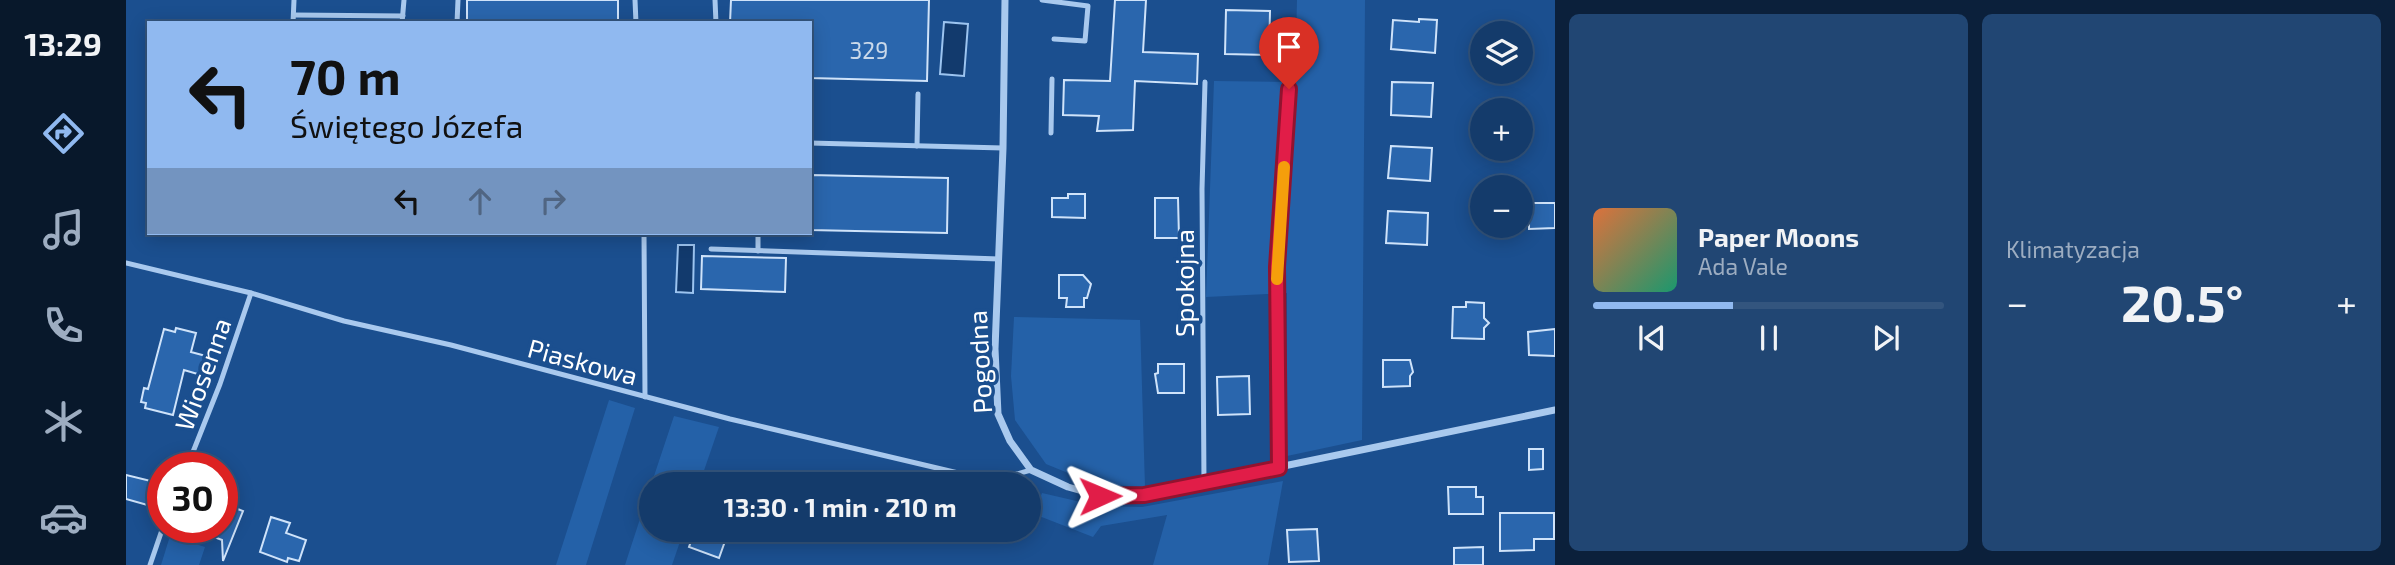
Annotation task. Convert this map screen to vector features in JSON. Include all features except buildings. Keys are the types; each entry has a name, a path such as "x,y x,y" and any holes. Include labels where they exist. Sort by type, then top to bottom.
{"street":[{"name":"Pogodna","path":"1005,0 1003,148 995,349 998,414 1010,441 1031,470 1068,487 1100,496 1144,495 1555,410"}],"lane":[{"path":"293,21 294,0"},
{"path":"294,15 403,20 404,0"},
{"path":"457,0 457,21"},
{"path":"635,0 636,21"},
{"path":"715,0 716,21"},
{"path":"1042,0 1088,6 1085,41 1054,39"},
{"path":"1051,133 1052,79"},
{"name":"Spokojna","path":"1204,484 1202,188 1205,82"},
{"path":"1279,468 1277,267 1289,89"},
{"path":"917,146 918,94"},
{"path":"812,143 1003,148"},
{"path":"644,235 645,397"},
{"path":"758,235 758,251"},
{"path":"711,249 999,259"},
{"name":"Piaskowa","path":"126,263 251,293 344,321 451,345 645,397 992,481 1031,470"},
{"name":"Wiosenna","path":"193,452 251,293"},
{"path":"150,565 158,543"}],"shaded area":[{"path":"1297,0 1365,0 1362,440 1287,456 1287,293 1206,297 1214,81 1295,82"},
{"path":"944,22 968,24 964,76 940,74"},
{"path":"678,245 694,245 693,293 676,292"},
{"path":"1014,317 1140,320 1145,487 1095,484 1046,464 1015,420 1011,376"},
{"path":"609,400 635,408 586,565 556,565"},
{"path":"674,416 719,427 703,472 655,472"},
{"path":"1283,481 1268,565 1153,565 1167,515 1101,526 1093,537 1041,517 1041,496 1042,493 1098,506 1142,507"},
{"path":"639,522 639,542 680,542 672,565 625,565"},
{"path":"168,543 192,543 205,547 199,565 161,565"}],"slow traffic":[{"path":"1277,279 1284,167"}],"route":[{"path":"1100,496 1144,495 1279,468 1277,267 1289,89"}]}
